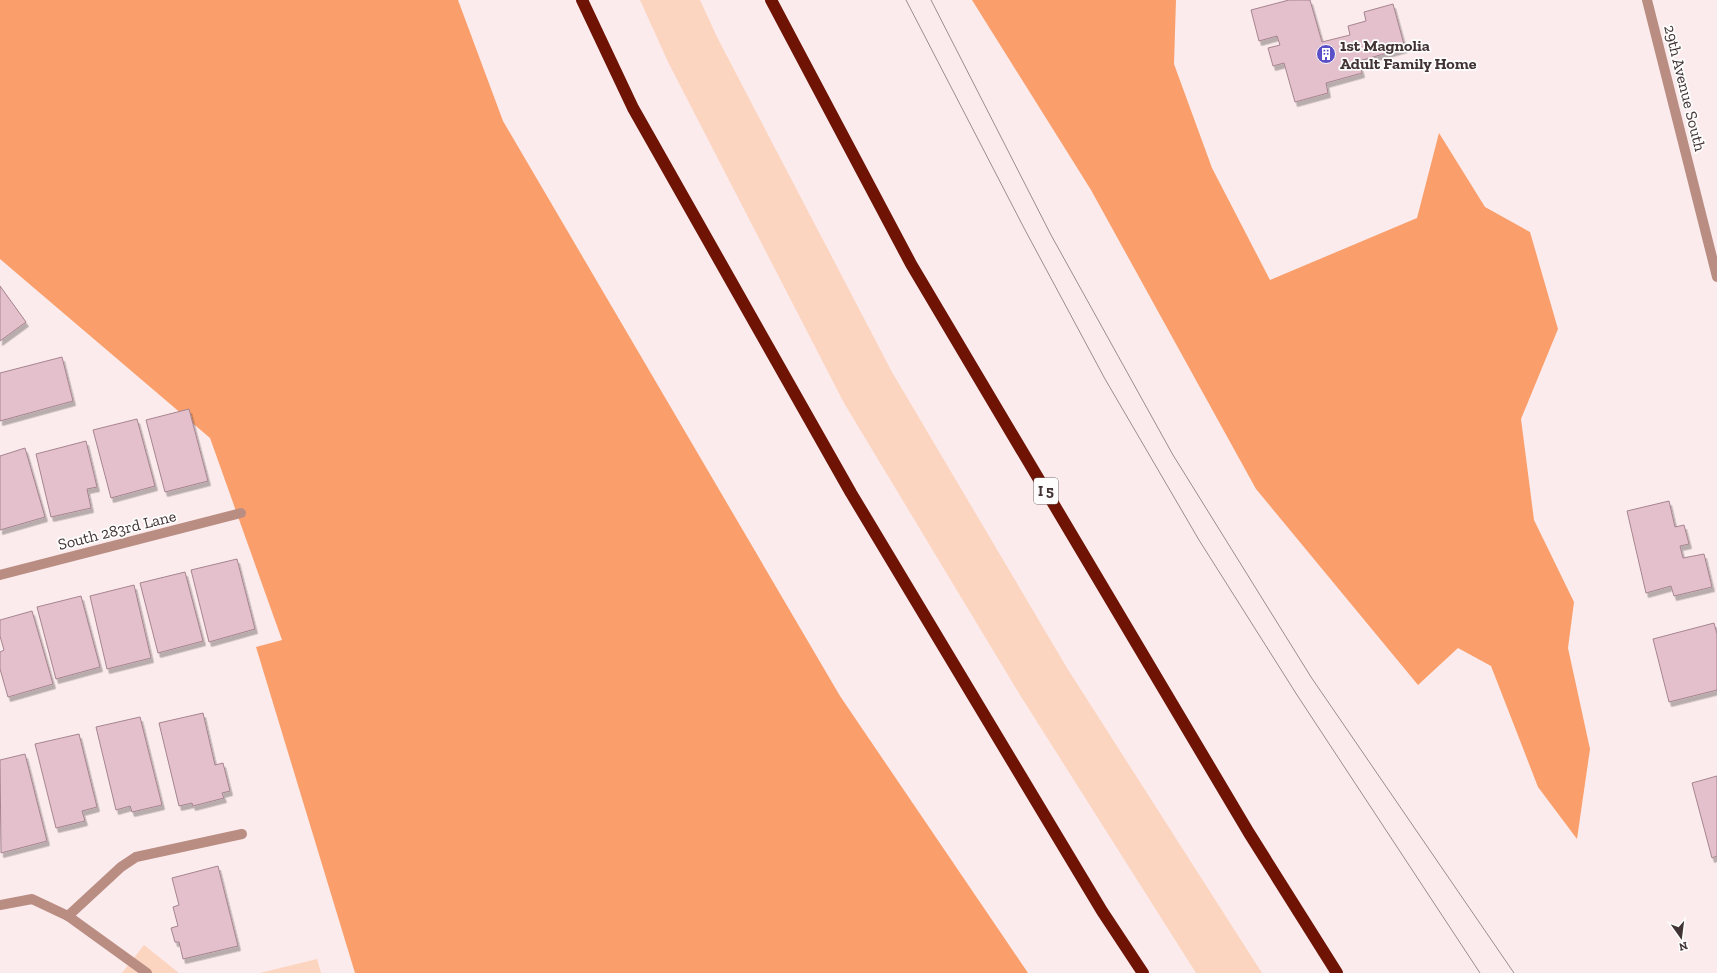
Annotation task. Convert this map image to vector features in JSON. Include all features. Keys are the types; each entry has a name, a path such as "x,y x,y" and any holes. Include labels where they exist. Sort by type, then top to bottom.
{"highway":[{"path":"582,0 633,108 851,493 1102,911 1143,973"},
{"name":"I 5","path":"771,0 916,271 1245,826 1337,973"}],"street":[{"name":"29th Avenue South","path":"1647,0 1717,277"},
{"name":"South 283rd Lane","path":"0,575 241,513"},
{"path":"68,916 121,867 136,857 242,834"},
{"path":"0,905 32,899 68,916 147,973"}],"shaded area":[{"path":"0,0 458,0 503,121 840,696 1028,973 355,973 256,647 282,640 210,438 0,259"},
{"path":"640,0 700,0 717,37 892,372 1067,668 1262,973 1196,973 1020,695 844,403 668,62"},
{"path":"972,0 1176,0 1174,64 1212,168 1270,280 1417,218 1439,133 1485,207 1530,232 1558,329 1521,419 1534,520 1574,602 1568,648 1590,749 1577,839 1538,787 1491,666 1458,648 1418,685 1256,489 1091,190"},
{"path":"144,945 179,973 122,973"},
{"path":"317,959 321,973 260,973"}],"building":[{"name":"1st Magnolia Adult Family Home","path":"1289,0 1310,0 1322,42 1350,35 1348,26 1366,21 1364,12 1393,4 1405,48 1359,61 1362,73 1326,83 1328,93 1295,102 1284,63 1273,66 1268,48 1280,45 1277,36 1259,41 1251,10"},
{"path":"0,286 26,322 0,341"},
{"path":"62,357 73,401 0,421 0,373"},
{"path":"189,409 208,481 165,492 146,420"},
{"path":"137,419 155,486 111,498 93,430"},
{"path":"86,441 97,487 87,489 91,508 51,517 36,454"},
{"path":"25,448 45,517 0,530 0,456"},
{"path":"1669,501 1675,527 1684,525 1689,544 1680,546 1683,558 1704,554 1712,587 1674,596 1671,586 1646,593 1627,511"},
{"path":"237,559 255,629 209,642 191,570"},
{"path":"185,572 203,641 158,653 140,583"},
{"path":"134,585 151,658 107,669 90,596"},
{"path":"81,596 100,667 56,679 37,607"},
{"path":"32,611 53,684 8,697 0,669 0,652 4,650 0,636 0,620"},
{"path":"1714,623 1717,634 1717,690 1669,702 1653,639"},
{"path":"203,713 215,765 223,763 230,791 222,793 224,798 193,806 192,803 179,806 159,723"},
{"path":"140,717 162,805 132,812 130,806 116,810 96,727"},
{"path":"79,734 97,807 82,811 85,821 56,828 35,744"},
{"path":"25,754 47,841 1,853 0,760"},
{"path":"1717,776 1717,856 1712,858 1692,783"},
{"path":"218,866 238,946 183,959 179,942 175,942 171,928 178,926 173,907 179,905 172,878"}],"tram line":[{"path":"906,0 1024,228 1105,379 1199,540 1297,695 1480,973"},
{"path":"931,0 1051,235 1173,455 1311,677 1514,973"}],"place":[{"name":"1st Magnolia Adult Family Home","path":"1326,54"}]}
